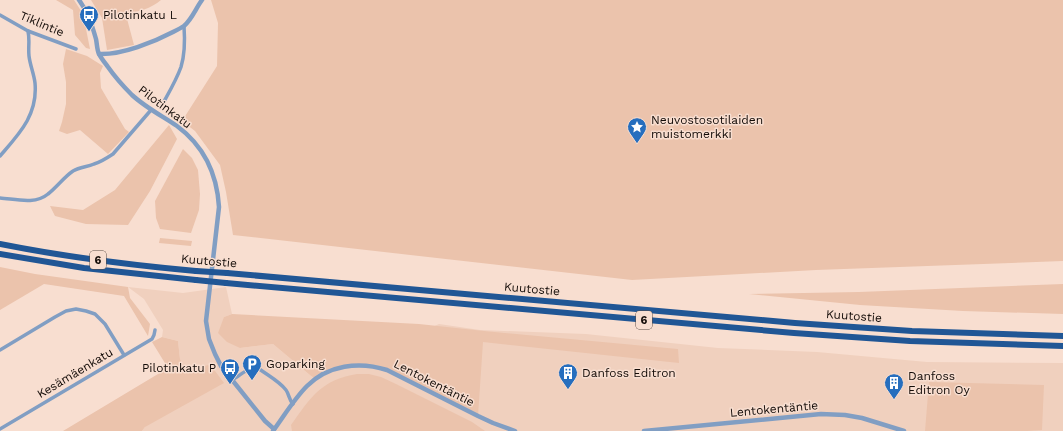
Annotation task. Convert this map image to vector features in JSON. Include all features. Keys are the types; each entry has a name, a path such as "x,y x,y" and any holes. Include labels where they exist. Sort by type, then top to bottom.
{"highway":[{"name":"Kuutostie","path":"0,243 74,257 127,264 795,323 912,331 1063,336"},
{"name":"Kuutostie","path":"0,254 84,268 226,283 794,333 910,341 1063,346"}],"street":[{"name":"Pilotinkatu","path":"79,0 91,22 99,54 110,70 132,94 151,110 178,127 190,138 204,155 214,178 218,193 219,207 206,321 209,339 221,366 274,430"},
{"path":"99,54 114,53 159,40 184,26 202,0"},
{"name":"Tiklintie","path":"0,15 28,31 76,49"},
{"path":"161,107 181,67 184,53 184,26"},
{"path":"0,156 26,125 34,102 35,82 29,55 30,41 28,31"},
{"path":"0,198 28,201 47,196 72,172 106,160 151,110"},
{"path":"0,350 66,311 76,309 86,310 95,314 105,324 124,355"},
{"name":"Kesämäenkatu","path":"0,429 152,338 155,330"},
{"name":"Lentokentäntie","path":"274,430 293,404 307,387 316,379 332,370 353,365 365,365 387,370 478,416 515,431"},
{"path":"232,380 251,368 258,368 283,387 293,404"},
{"name":"Lentokentäntie","path":"644,431 821,414 844,415 862,418 904,431"}],"shaded area":[{"path":"56,0 74,0 83,14 90,49 86,48 75,35 73,10"},
{"path":"91,0 161,0 149,8 126,15 134,45 107,50 102,18"},
{"path":"211,0 1063,0 1063,261 816,270 632,280 233,235 220,165 195,131 182,121 217,66 218,23"},
{"path":"66,49 87,56 103,66 100,73 101,88 125,129 129,132 108,154 80,130 67,134 59,131 66,104 66,82 63,64"},
{"path":"169,125 177,139 150,191 128,225 86,224 55,216 50,206 83,210 115,190"},
{"path":"183,149 192,158 198,170 200,194 199,210 191,233 160,229 156,218 155,201"},
{"path":"160,238 192,241 191,246 159,243"},
{"path":"0,267 35,274 128,287 130,298 150,324 148,336 124,296 44,284 0,310"},
{"path":"1063,284 1063,314 963,311 860,305 749,294 859,292"},
{"path":"128,287 183,293 226,287 232,314 224,317 240,348 273,344 316,379 439,324 480,330 586,334 718,348 817,352 927,362 1063,363 1063,431 142,431 187,372 180,359 178,341 162,337 163,330 144,299"},
{"path":"232,314 419,324 678,349 679,363 483,342 478,416 378,367 341,367 316,379 273,344 240,348 227,342 218,333 224,317"},
{"path":"162,337 178,341 180,359 187,372 208,365 215,371 224,383 145,427 142,431 63,431 168,368 152,342"},
{"path":"357,374 369,374 381,377 472,422 485,431 292,431 291,425 318,391 334,381"},
{"path":"929,382 1044,385 1042,430 925,431"}],"place":[{"name":"Pilotinkatu L","path":"89,32"},
{"name":"Neuvostosotilaiden muistomerkki","path":"637,144"},
{"name":"Goparking","path":"252,381"},
{"name":"Pilotinkatu P","path":"230,385"},
{"name":"Danfoss Editron","path":"568,390"},
{"name":"Danfoss Editron Oy","path":"894,400"}]}
